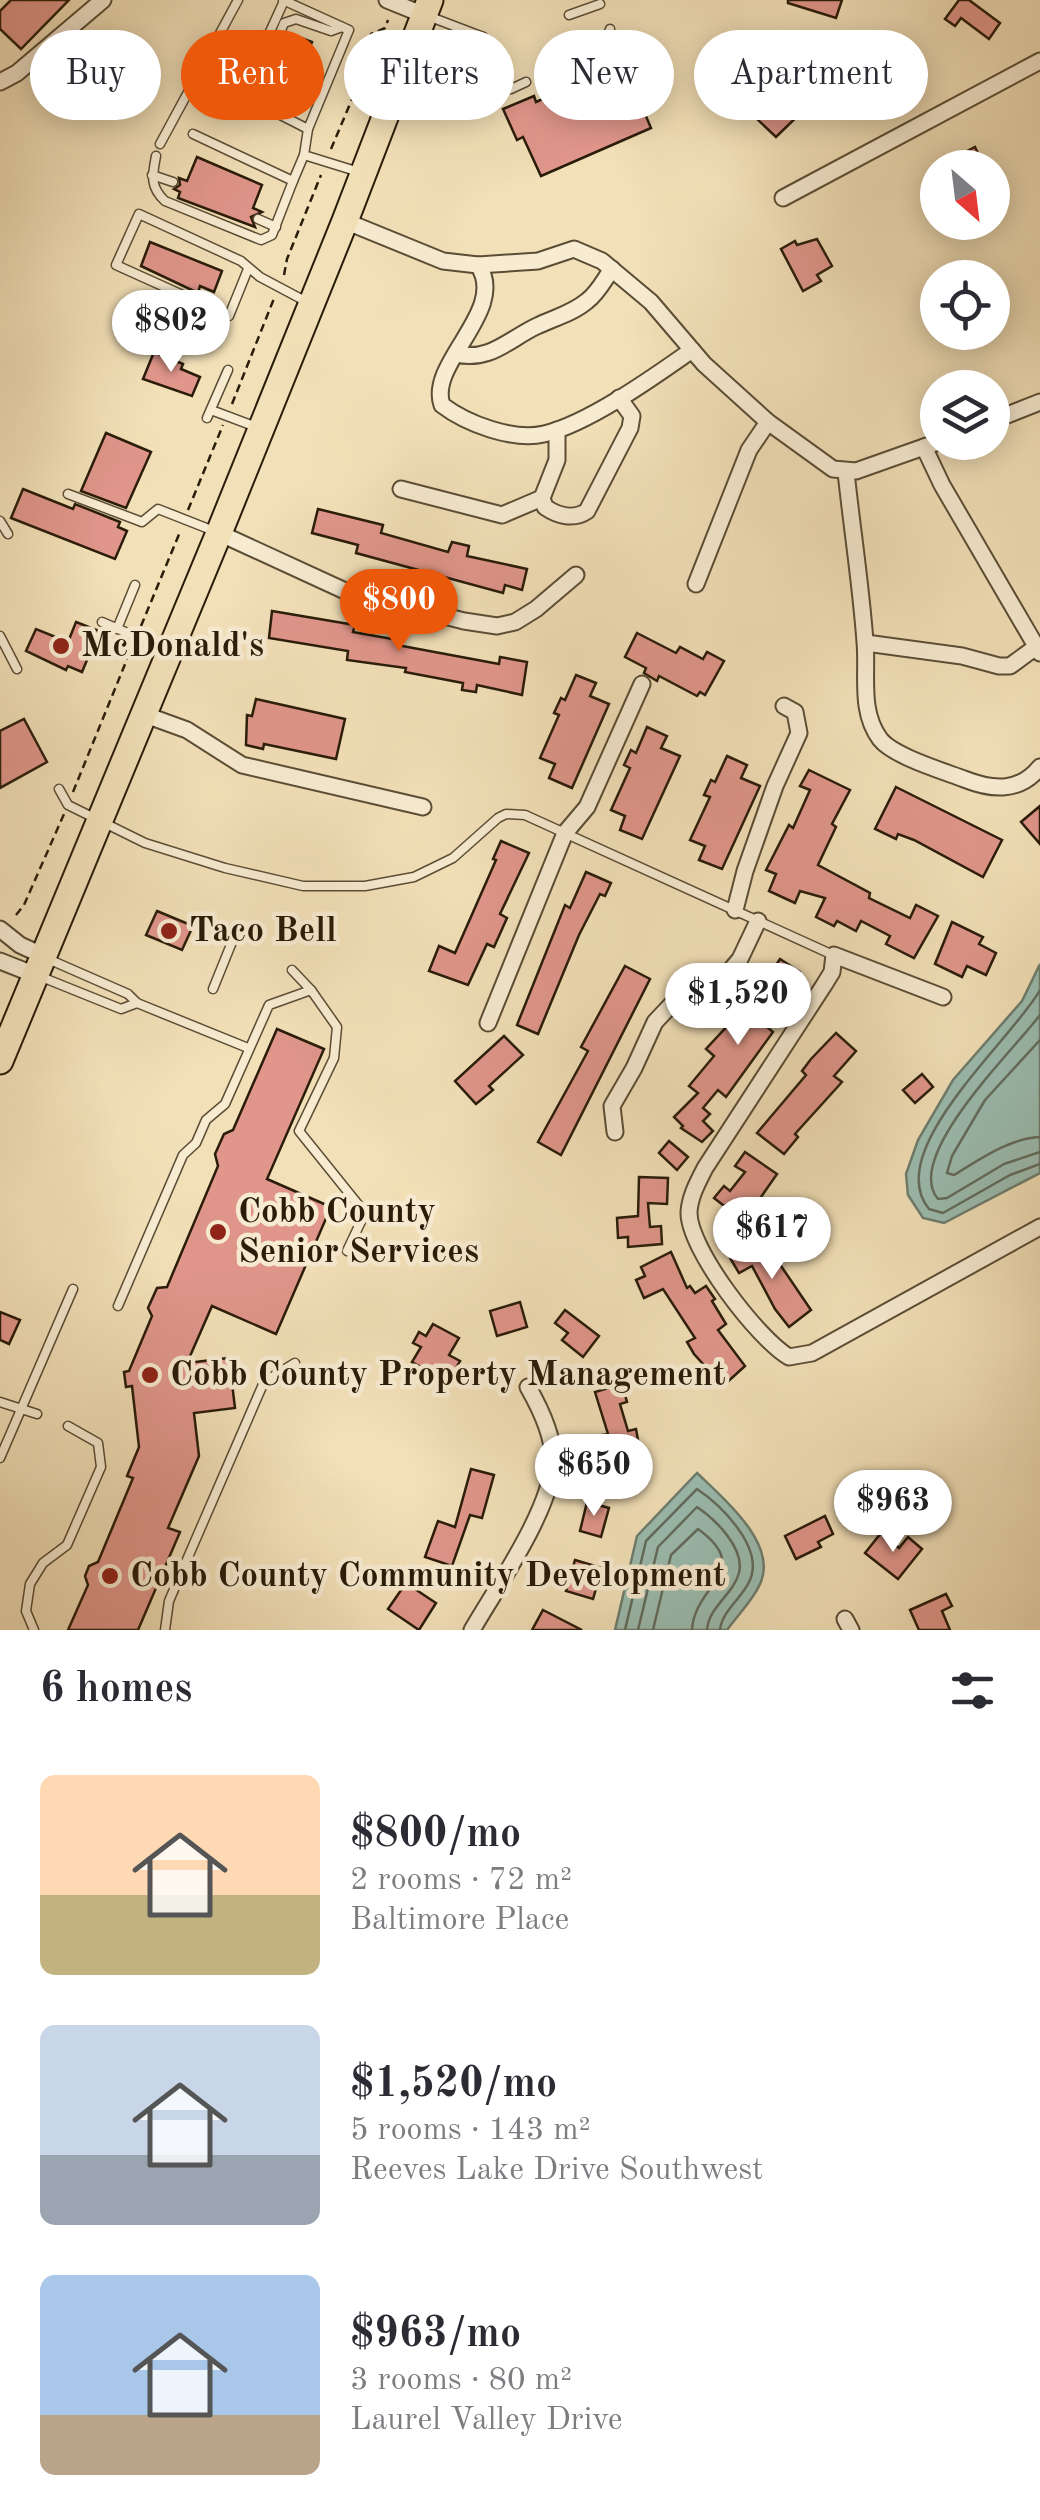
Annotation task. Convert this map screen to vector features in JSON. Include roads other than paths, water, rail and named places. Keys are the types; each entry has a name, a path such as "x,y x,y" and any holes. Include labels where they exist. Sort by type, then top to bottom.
{"main road":[{"path":"3,1045 42,967 101,823 312,304 427,7"}],"street":[{"path":"0,82 17,74 103,0"},
{"path":"391,2 427,7"},
{"path":"783,198 1040,61"},
{"path":"345,221 443,261 478,265 538,261 574,249 602,261 651,302 692,350 768,422 833,469 846,472 920,448"},
{"path":"478,265 488,291 440,392 442,405 456,416 511,432 543,434 620,398 692,350"},
{"path":"456,354 475,356 500,348 583,305 612,270"},
{"path":"557,430 558,460 542,498 545,507 560,515 573,516 588,511 630,428 632,416 620,398"},
{"path":"1010,414 1040,402"},
{"path":"696,584 749,450 768,422"},
{"path":"866,643 962,656 999,666 1010,666 1038,650 942,486 935,460"},
{"path":"846,472 866,643 867,712 880,740 888,747 992,788 1020,784 1040,768"},
{"path":"402,489 502,515 542,498"},
{"path":"219,533 344,590 498,626 515,622 536,609 576,575"},
{"path":"488,1023 566,833 587,807 642,684"},
{"path":"735,910 769,803 799,733 795,712 784,706"},
{"path":"143,714 187,730 242,765 423,807"},
{"path":"615,1132 612,1106 655,1022 672,1004 718,985 740,958 758,921"},
{"path":"0,929 42,967"},
{"path":"943,996 834,956 832,972 824,986 750,1095 695,1188 689,1213 691,1228 713,1272 780,1352 800,1357 1040,1227"},
{"path":"0,961 42,967"},
{"path":"472,1630 551,1489 554,1456 540,1410 528,1388"}],"lane":[{"path":"160,144 238,0"},
{"path":"156,156 154,191 165,202 261,240 272,235 304,156 308,128 348,30 284,0 270,30"},
{"path":"569,16 600,4"},
{"path":"427,7 469,30"},
{"path":"281,30 284,23 296,19 331,31 342,27"},
{"path":"514,88 526,82"},
{"path":"292,120 308,128"},
{"path":"193,134 293,182"},
{"path":"304,156 364,173"},
{"path":"152,175 174,182"},
{"path":"248,268 229,316 116,265 139,214 241,261 278,287 312,304"},
{"path":"258,220 276,228"},
{"path":"228,370 209,414 227,416 261,429"},
{"path":"68,494 142,522 158,509 219,533"},
{"path":"0,522 8,534"},
{"path":"117,628 136,585"},
{"path":"102,622 170,651"},
{"path":"0,636 17,668"},
{"path":"59,789 68,805 144,843 274,881 332,887 390,882 432,870 454,858 506,814 525,815 834,956"},
{"path":"213,989 232,942 228,930"},
{"path":"42,967 121,1009 137,1003"},
{"path":"42,967 125,992 137,1003 248,1048"},
{"path":"292,970 337,1028 334,1058 299,1131 365,1213 347,1251"},
{"path":"118,1306 184,1155 196,1143 206,1120 225,1104 269,1005 311,990"},
{"path":"0,1458 74,1289"},
{"path":"165,1630 168,1601 264,1382 295,1363"},
{"path":"0,1402 38,1414"},
{"path":"34,1630 26,1604 32,1578 43,1563 67,1545 102,1461 93,1439 68,1426"}],"water":[{"path":"1040,964 1040,1173 944,1223 923,1218 908,1195 906,1174 918,1140 953,1080 1022,1001"},
{"path":"697,1473 733,1508 755,1538 764,1569 757,1590 727,1630 615,1630 637,1536"}],"place":[{"name":"McDonald's","path":"61,646"},
{"name":"Taco Bell","path":"169,931"},
{"name":"Cobb County Senior Services","path":"218,1232"},
{"name":"Cobb County Property Management","path":"150,1375"},
{"name":"Cobb County Community Development","path":"110,1576"}]}
